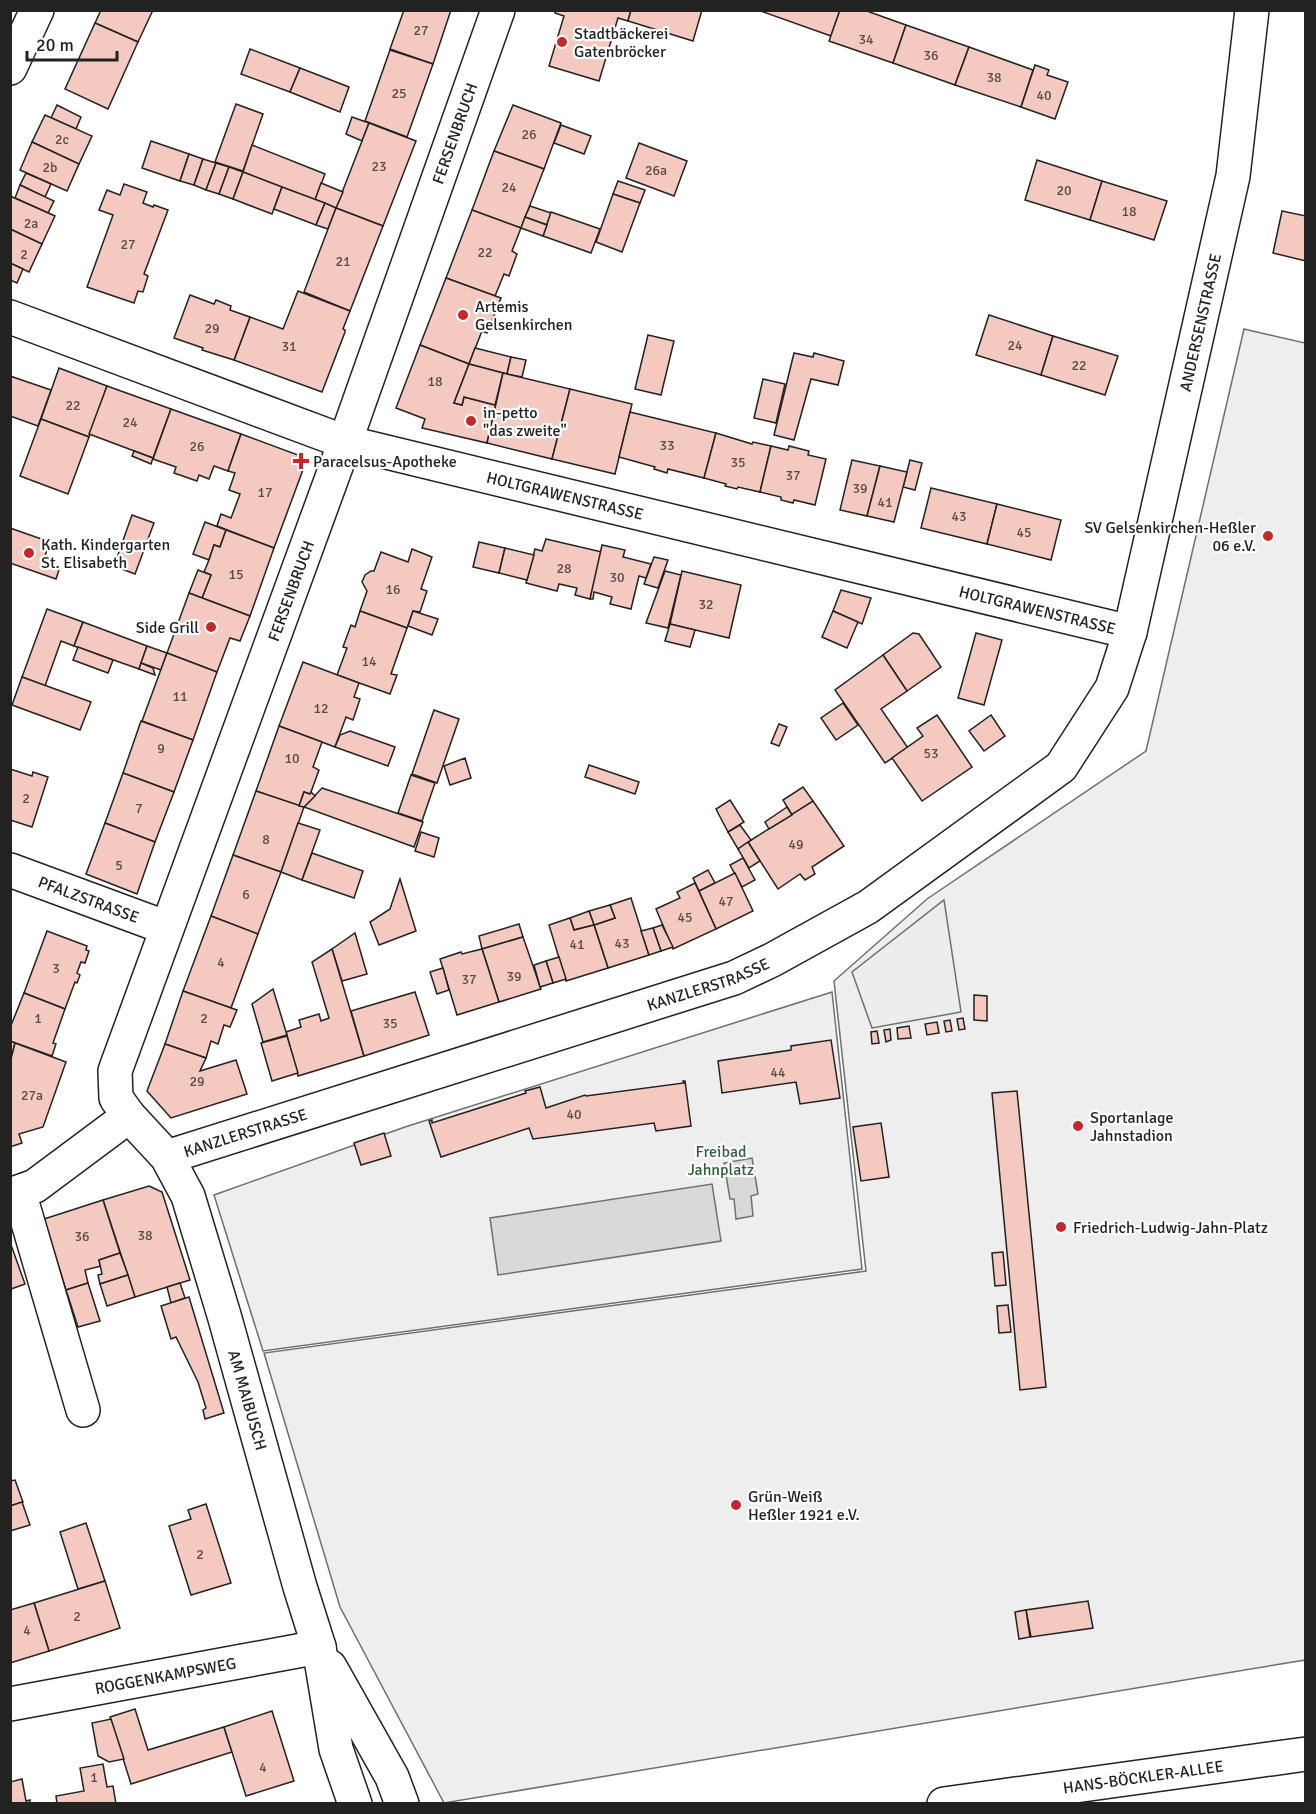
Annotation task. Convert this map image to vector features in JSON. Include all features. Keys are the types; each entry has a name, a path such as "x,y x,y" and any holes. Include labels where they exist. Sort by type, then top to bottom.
{"street":[{"path":"10,68 37,10"},
{"name":"FERSENBRUCH","path":"167,1157 129,1116 116,1098 115,1071 345,442 498,10"},
{"name":"ANDERSENSTRASSE","path":"1130,632 1233,176 1252,10"},
{"name":"HOLTGRAWENSTRASSE","path":"10,317 345,442 1130,632"},
{"name":"KANZLERSTRASSE","path":"167,1157 734,978 772,960 868,907 1061,767 1112,688 1130,632"},
{"name":"PFALZSTRASSE","path":"10,870 167,928"},
{"path":"83,1410 15,1194 34,1186 129,1116"},
{"name":"AM MAIBUSCH","path":"167,1157 188,1196 224,1315 319,1647 336,1749 355,1803"},
{"name":"AM MAIBUSCH","path":"319,1647 392,1777 402,1803"},
{"name":"ROGGENKAMPSWEG","path":"10,1704 319,1647"},
{"name":"HANS-BÖCKLER-ALLEE","path":"944,1803 1305,1755"}],"green space":[{"name":"Sportanlage Jahnstadion","path":"1244,329 1305,343 1305,1660 444,1803 340,1607 264,1353 866,1271 834,981 927,899 1146,751"},
{"name":"Freibad Jahnplatz","path":"832,992 862,1269 263,1351 214,1195 405,1127"}],"shaded area":[{"path":"944,900 961,1012 872,1028 852,972"},
{"path":"752,1158 758,1194 751,1196 753,1216 736,1219 734,1199 730,1199 724,1163"},
{"path":"712,1184 721,1241 498,1275 490,1218"}],"building":[{"path":"101,10 153,10 138,42 95,23"},
{"path":"404,10 451,10 433,64 390,49"},
{"path":"556,10 631,10 628,21 618,18 599,81 549,66 564,16 555,13"},
{"path":"631,10 702,10 693,41 628,21"},
{"path":"758,10 840,10 831,36"},
{"path":"840,10 864,10 906,25 893,63 829,41"},
{"path":"95,23 138,42 108,109 65,89"},
{"path":"906,25 969,47 955,85 893,63"},
{"path":"969,47 1033,70 1021,107 955,85"},
{"path":"250,49 300,68 290,92 241,74"},
{"path":"390,50 433,64 407,137 365,121"},
{"path":"1035,65 1049,70 1047,75 1068,82 1055,119 1021,107"},
{"path":"300,68 349,87 340,112 290,92"},
{"path":"236,104 263,114 243,171 215,162"},
{"path":"57,105 81,117 76,129 51,118"},
{"path":"513,105 561,123 544,169 494,151"},
{"path":"45,115 92,136 79,164 32,142"},
{"path":"352,117 369,123 362,141 346,134"},
{"path":"369,123 416,141 383,226 336,208"},
{"path":"561,125 591,136 584,154 554,143"},
{"path":"151,141 189,154 180,181 142,168"},
{"path":"32,142 79,164 67,191 20,170"},
{"path":"639,143 687,161 674,196 626,178"},
{"path":"252,145 325,174 315,200 243,172"},
{"path":"494,151 544,169 521,228 472,210"},
{"path":"189,154 203,159 194,185 180,181"},
{"path":"203,159 216,163 206,190 194,185"},
{"path":"1037,160 1102,181 1090,220 1025,200"},
{"path":"216,163 229,167 219,194 206,190"},
{"path":"229,167 243,172 233,199 219,194"},
{"path":"243,172 282,187 272,214 233,199"},
{"path":"26,173 51,184 45,197 20,185"},
{"path":"618,181 645,190 640,203 613,194"},
{"path":"1102,181 1167,201 1154,240 1090,220"},
{"path":"321,183 343,192 336,208 315,200"},
{"path":"124,184 147,192 143,203 168,210 144,274 148,276 143,292 138,291 134,303 87,287 113,215 99,210 107,190 120,195"},
{"path":"20,185 54,201 48,213 15,198"},
{"path":"282,187 325,203 316,225 274,209"},
{"path":"613,194 640,203 622,252 596,242"},
{"path":"10,196 55,216 42,244 10,229"},
{"path":"325,203 336,208 328,229 316,225"},
{"path":"530,206 551,213 547,225 525,217"},
{"path":"336,208 383,226 350,311 304,292"},
{"path":"472,210 521,228 512,251 517,254 509,276 504,274 495,296 446,278"},
{"path":"1282,211 1306,216 1306,261 1273,253"},
{"path":"551,212 600,229 591,253 543,236"},
{"path":"525,217 547,225 543,236 521,228"},
{"path":"10,229 42,244 29,272 10,263"},
{"path":"10,263 23,269 17,283 10,280"},
{"name":"Artemis Gelsenkirchen","path":"446,278 501,298 487,333 482,331 469,364 420,345"},
{"path":"298,291 350,311 343,329 345,332 322,392 234,360 250,317 283,329"},
{"path":"190,295 214,304 216,300 231,306 230,310 250,317 234,360 174,338"},
{"path":"989,315 1053,336 1041,375 976,355"},
{"path":"648,335 674,341 661,395 635,389"},
{"path":"1053,336 1118,356 1105,395 1041,375"},
{"path":"420,345 469,364 454,403 462,405 464,397 496,405 487,443 422,428 425,419 396,408"},
{"path":"475,348 511,357 507,374 469,364"},
{"path":"794,353 813,357 814,353 844,361 838,385 811,379 794,440 774,435"},
{"path":"511,357 526,360 522,377 507,374"},
{"path":"469,364 503,373 495,405 464,397 462,405 454,403"},
{"path":"59,368 107,386 89,437 41,419"},
{"path":"503,373 570,389 552,459 487,443"},
{"path":"10,376 51,390 38,426 10,416"},
{"path":"763,379 785,384 776,423 754,418"},
{"path":"107,386 171,409 153,458 89,434"},
{"path":"570,389 632,404 615,474 552,459"},
{"path":"171,409 241,434 228,471 214,466 209,479 199,475 197,481 174,473 176,467 153,459"},
{"path":"630,412 716,433 704,478 668,469 667,473 654,469 655,467 619,457"},
{"path":"41,419 89,437 68,494 20,476"},
{"path":"716,433 752,444 753,442 771,446 760,492 725,486 726,484 704,478"},
{"path":"241,434 298,455 304,467 274,548 217,526 221,514 231,518 240,494 229,490 235,473 228,471"},
{"path":"771,446 788,450 789,446 809,451 808,455 826,459 815,505 794,500 793,503 781,500 781,497 760,492"},
{"path":"134,451 153,458 151,464 132,456"},
{"path":"852,460 880,466 867,516 840,510"},
{"path":"910,460 922,463 915,490 903,487"},
{"path":"880,466 907,472 894,522 867,516"},
{"path":"931,488 997,504 987,544 921,528"},
{"path":"997,504 1061,520 1051,560 987,544"},
{"path":"132,515 154,523 135,574 114,566"},
{"path":"205,522 226,530 220,547 214,545 209,560 193,554"},
{"name":"Kath. Kindergarten St. Elisabeth","path":"10,528 50,542 42,564 59,570 56,579 10,563"},
{"path":"226,530 274,548 250,616 202,598 211,575 204,572 214,545 220,547"},
{"path":"546,539 602,552 590,599 575,595 577,588 559,584 557,591 526,583 535,549 542,551"},
{"path":"479,542 505,548 499,573 473,567"},
{"path":"602,545 625,550 623,557 651,564 646,578 639,576 631,609 610,604 612,597 594,592 593,599 590,599"},
{"path":"505,548 534,555 527,580 499,573"},
{"path":"412,549 432,557 421,589 427,591 420,612 413,611 407,628 360,611 367,591 362,582 365,575 374,571 381,552 408,562"},
{"path":"654,557 668,560 658,588 644,584"},
{"path":"198,570 211,575 202,598 189,593"},
{"path":"665,571 681,575 668,628 646,623"},
{"path":"682,571 741,585 729,638 670,624"},
{"path":"841,590 871,598 862,624 833,611"},
{"name":"Side Grill","path":"189,593 250,616 240,641 230,638 217,672 167,653"},
{"path":"47,609 83,622 74,646 61,641 45,686 22,677"},
{"path":"360,611 407,628 391,674 397,675 390,694 337,675 347,648 343,647 351,625 355,627"},
{"path":"413,611 438,619 432,635 408,626"},
{"path":"833,611 858,622 847,648 822,637"},
{"path":"83,622 147,646 139,669 74,646"},
{"path":"670,624 695,630 690,647 665,641"},
{"path":"913,633 919,634 941,667 907,691 883,655"},
{"path":"976,633 1002,640 984,705 958,698"},
{"path":"147,646 167,653 161,670 141,663"},
{"path":"78,647 113,660 108,673 73,660"},
{"path":"167,653 217,672 193,740 142,721"},
{"path":"883,655 907,691 881,709 908,748 885,763 835,690"},
{"path":"303,662 359,683 354,697 360,699 353,720 346,717 335,747 279,726"},
{"path":"141,663 153,668 155,675 139,669"},
{"path":"22,677 91,702 80,730 12,705"},
{"path":"843,703 858,725 836,740 821,718"},
{"path":"434,710 459,719 437,783 412,774"},
{"path":"937,715 972,767 922,801 892,758 923,736 917,728"},
{"path":"991,715 1005,736 984,751 969,731"},
{"path":"141,721 193,740 174,792 123,773"},
{"path":"779,724 787,727 779,746 771,743"},
{"path":"279,726 322,742 313,767 319,770 310,794 304,792 299,806 256,791"},
{"path":"350,731 395,747 388,766 335,747 340,735"},
{"path":"465,758 471,778 450,785 444,766"},
{"path":"589,765 639,782 635,794 585,777"},
{"path":"10,769 32,776 33,772 48,777 32,827 10,820"},
{"path":"123,773 174,792 155,842 105,823"},
{"path":"411,775 435,783 422,821 398,813"},
{"path":"803,787 813,801 792,815 783,800"},
{"path":"322,788 423,822 414,847 304,807"},
{"path":"256,791 304,807 281,872 233,855"},
{"path":"304,792 310,794 311,792 315,796 304,807 299,806"},
{"path":"730,800 744,822 728,832 716,809"},
{"path":"813,801 844,846 812,867 815,874 805,880 800,874 778,889 748,842"},
{"path":"787,807 792,815 769,829 765,822"},
{"path":"105,823 155,842 137,894 86,874"},
{"path":"298,823 320,830 302,880 281,872"},
{"path":"740,825 751,840 738,849 728,832"},
{"path":"421,832 439,838 434,857 415,851"},
{"path":"748,842 760,861 749,868 738,849"},
{"path":"312,853 363,871 354,898 302,880"},
{"path":"233,855 281,872 258,934 211,916"},
{"path":"743,858 755,880 742,887 730,865"},
{"path":"708,870 715,883 699,891 693,878"},
{"path":"735,873 753,911 716,929 699,891"},
{"path":"400,879 416,931 379,945 370,922 390,909"},
{"path":"695,883 716,929 673,949 656,909 680,898 677,892"},
{"path":"631,898 649,955 608,968 594,925 615,918 610,905"},
{"path":"610,905 615,918 594,925 589,911"},
{"path":"589,911 594,925 574,930 570,918"},
{"path":"211,916 258,934 231,1008 183,991"},
{"path":"570,918 574,930 594,925 608,968 566,981 549,925"},
{"path":"519,924 523,937 482,949 479,936"},
{"path":"662,925 673,947 661,951 653,928"},
{"path":"653,928 661,951 649,955 641,931"},
{"path":"47,931 87,946 86,950 89,951 85,963 81,962 77,973 80,975 65,1009 24,993"},
{"path":"355,933 367,974 342,981 332,949"},
{"path":"523,937 541,989 499,1002 482,949"},
{"path":"332,949 364,1056 298,1076 286,1032 301,1027 299,1020 319,1014 321,1021 329,1018 312,962"},
{"path":"482,949 499,1002 457,1015 440,959 461,952 462,954"},
{"path":"559,957 566,979 553,983 546,961"},
{"path":"546,961 553,983 540,987 534,965"},
{"path":"443,968 449,990 437,994 430,972"},
{"path":"273,989 287,1035 263,1042 252,1004"},
{"path":"183,991 237,1010 230,1027 224,1025 218,1044 211,1041 206,1058 165,1044"},
{"path":"415,992 429,1035 364,1056 351,1011"},
{"path":"24,993 65,1009 53,1043 56,1044 52,1056 10,1041 10,1028"},
{"path":"974,995 987,996 987,1021 974,1020"},
{"path":"963,1018 965,1029 959,1030 957,1019"},
{"path":"950,1020 952,1031 946,1032 944,1021"},
{"path":"937,1022 939,1033 927,1035 925,1024"},
{"path":"909,1026 911,1038 898,1039 897,1028"},
{"path":"890,1029 891,1040 886,1042 884,1030"},
{"path":"877,1031 879,1043 872,1044 871,1032"},
{"path":"287,1036 298,1073 272,1081 261,1043"},
{"path":"831,1040 840,1098 800,1104 796,1082 722,1093 718,1061 791,1050 791,1046"},
{"path":"10,1041 15,1043 10,1063"},
{"path":"15,1043 66,1062 43,1127 19,1134 22,1143 10,1147 10,1063"},
{"path":"165,1044 206,1058 200,1071 236,1060 247,1094 171,1118 147,1091"},
{"path":"685,1081 691,1126 656,1131 654,1123 533,1139 529,1128 441,1157 429,1121 432,1120 432,1123 540,1087 546,1108 585,1095 684,1083"},
{"path":"1017,1091 1046,1387 1020,1390 992,1093"},
{"path":"881,1123 889,1177 861,1181 853,1127"},
{"path":"384,1133 391,1156 361,1165 354,1143"},
{"path":"149,1186 162,1192 190,1280 135,1297 103,1200"},
{"path":"103,1200 120,1253 99,1260 101,1266 85,1270 88,1283 66,1290 44,1219"},
{"path":"10,1242 25,1284 11,1289 10,1286"},
{"path":"1003,1252 1006,1285 995,1286 992,1253"},
{"path":"120,1253 128,1275 100,1284 98,1275 102,1274 99,1260"},
{"path":"128,1275 135,1297 107,1306 100,1284"},
{"path":"88,1283 100,1321 78,1327 66,1290"},
{"path":"180,1283 185,1298 171,1303 167,1287"},
{"path":"189,1297 224,1413 205,1419 203,1410 206,1408 198,1382 176,1337 171,1339 161,1306"},
{"path":"1008,1305 1011,1332 999,1333 997,1306"},
{"path":"15,1480 23,1502 10,1506 10,1481"},
{"path":"22,1502 30,1525 10,1531 10,1506"},
{"path":"206,1504 231,1583 191,1595 169,1526 191,1519 188,1510"},
{"path":"86,1523 105,1581 78,1589 60,1532"},
{"path":"105,1581 120,1628 49,1651 34,1603"},
{"path":"1088,1601 1093,1628 1031,1637 1026,1610"},
{"path":"34,1603 49,1651 10,1663 10,1610"},
{"path":"1026,1610 1030,1637 1019,1639 1015,1612"},
{"path":"135,1709 148,1750 224,1727 232,1752 131,1784 110,1717"},
{"path":"272,1711 294,1781 246,1796 224,1727"},
{"path":"111,1719 124,1759 109,1762 98,1756 92,1723"},
{"path":"103,1764 107,1787 113,1786 116,1804 57,1804 56,1796 84,1791 80,1768"},
{"path":"22,1779 26,1801 30,1800 30,1804 10,1804 10,1782"}],"place":[{"name":"Stadtbäckerei Gatenbröcker","path":"562,42"},
{"name":"Artemis Gelsenkirchen","path":"463,315"},
{"name":"in-petto \"das zweite\"","path":"471,421"},
{"name":"Paracelsus-Apotheke","path":"301,461"},
{"name":"SV Gelsenkirchen-Heßler 06 e.V.","path":"1268,536"},
{"name":"Kath. Kindergarten St. Elisabeth","path":"29,553"},
{"name":"Side Grill","path":"211,627"},
{"name":"Sportanlage Jahnstadion","path":"1078,1126"},
{"name":"Friedrich-Ludwig-Jahn-Platz","path":"1061,1227"},
{"name":"Grün-Weiß Heßler 1921 e.V.","path":"736,1505"}]}
